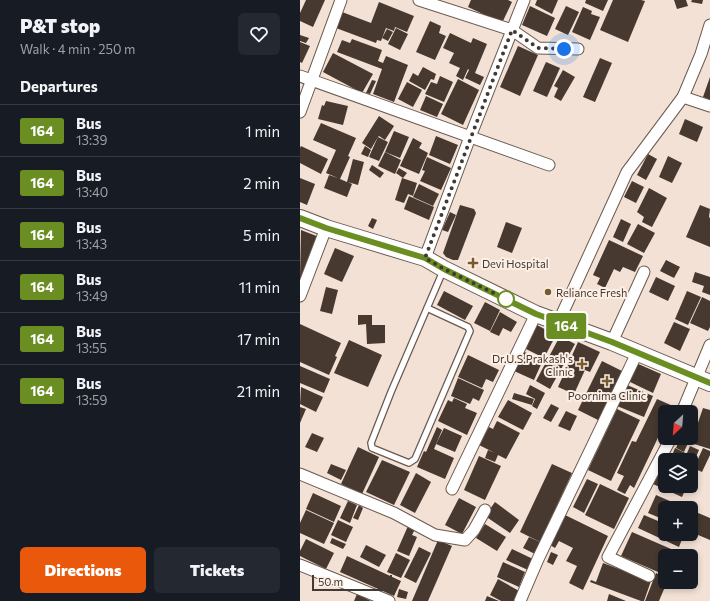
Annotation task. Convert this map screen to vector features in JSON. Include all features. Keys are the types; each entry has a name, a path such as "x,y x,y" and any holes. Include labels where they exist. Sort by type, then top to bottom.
{"main road":[{"path":"300,218 326,228 425,258 444,269 536,314 612,342 703,380"}],"street":[{"path":"300,112 341,0"},
{"path":"419,0 436,3 512,30 538,48 578,49"},
{"path":"425,258 470,137 524,0"},
{"path":"558,323 626,172 683,97 701,54 710,25"},
{"path":"300,76 549,165"},
{"path":"683,97 710,106"},
{"path":"300,296 326,228"},
{"path":"612,342 644,272"},
{"path":"452,489 536,314"},
{"path":"687,405 703,380 710,345"},
{"path":"520,601 538,559 637,353"},
{"path":"649,576 608,557 667,445"},
{"path":"300,474 394,513 435,535 465,540 474,530 485,510"},
{"path":"300,565 389,601"}],"lane":[{"path":"427,308 470,329 415,459 409,463 372,448 371,443 391,392 427,308 444,269"}],"building":[{"path":"306,0 325,0 313,27 300,21 300,13"},
{"path":"471,0 508,0 512,2 502,23 468,7"},
{"path":"537,0 558,0 552,14 535,5"},
{"path":"586,0 608,0 603,11 585,3"},
{"path":"613,0 645,1 628,42 600,30"},
{"path":"674,0 686,0 688,6 677,9"},
{"path":"692,0 703,0 702,4 691,2"},
{"path":"379,2 414,16 407,32 395,27 394,31 386,28 381,41 377,40 376,43 336,28 342,12 371,23"},
{"path":"530,6 555,18 547,36 522,25"},
{"path":"566,6 579,12 568,35 555,29"},
{"path":"583,7 592,11 591,14 600,17 590,40 572,32"},
{"path":"430,21 441,26 439,33 446,36 435,60 416,52"},
{"path":"396,28 408,34 400,50 388,44"},
{"path":"387,29 393,32 388,41 382,38"},
{"path":"450,33 471,43 473,38 487,44 475,73 484,77 480,85 465,78 469,70 468,69 463,80 456,76 460,68 449,63 454,53 443,48"},
{"path":"300,35 309,38 306,43 300,41"},
{"path":"352,39 382,50 378,61 383,63 386,56 408,65 394,102 373,94 382,69 337,52 342,40 350,43"},
{"path":"300,42 310,46 302,63 300,62"},
{"path":"518,46 538,55 520,96 500,87"},
{"path":"333,53 373,74 362,93 323,72"},
{"path":"600,58 612,63 595,102 583,97"},
{"path":"546,62 560,68 547,97 533,91"},
{"path":"423,67 436,74 434,80 431,79 425,90 409,81 413,73 418,76"},
{"path":"563,70 575,77 561,101 554,97 558,88 554,86"},
{"path":"440,76 453,82 444,102 425,94 431,82 437,84"},
{"path":"710,77 710,100 703,97"},
{"path":"458,79 479,90 463,125 441,114"},
{"path":"372,80 376,81 370,94 366,93"},
{"path":"407,82 422,90 413,107 398,99"},
{"path":"426,96 443,104 437,117 420,110"},
{"path":"326,101 348,106 343,125 318,119 322,105 324,106"},
{"path":"379,116 394,126 385,140 379,136 371,149 362,143"},
{"path":"685,119 703,127 697,142 679,134"},
{"path":"321,123 356,138 348,156 350,157 340,179 347,182 353,159 364,162 358,185 348,182 352,184 347,197 324,188 329,175 338,178 326,173 336,150 313,140"},
{"path":"394,131 409,137 400,158 385,152"},
{"path":"436,136 458,145 450,164 429,155"},
{"path":"378,137 388,142 379,161 369,157"},
{"path":"413,138 422,143 419,148 428,153 419,174 400,166"},
{"path":"301,146 328,159 321,174 300,163"},
{"path":"365,146 371,150 368,157 361,154"},
{"path":"385,152 401,160 395,174 378,166"},
{"path":"648,154 657,159 646,180 637,175"},
{"path":"668,156 682,163 672,183 659,177"},
{"path":"427,157 451,168 441,190 420,181 425,171 422,170"},
{"path":"372,165 384,173 380,178 369,170"},
{"path":"399,168 407,173 403,178 396,173"},
{"path":"300,178 315,184 307,205 300,202"},
{"path":"402,178 417,183 413,196 408,194 404,203 395,200"},
{"path":"632,181 644,187 636,203 624,197"},
{"path":"419,184 439,194 433,206 413,197"},
{"path":"649,188 667,198 652,227 642,222 644,217 637,212"},
{"path":"409,196 434,207 429,220 404,209"},
{"path":"460,205 474,209 476,213 458,260 453,260 446,257 443,253"},
{"path":"700,205 710,209 710,247 686,237"},
{"path":"450,212 456,215 448,232 442,230"},
{"path":"372,218 377,220 373,229 368,226"},
{"path":"621,219 631,224 623,242 613,237"},
{"path":"506,222 522,228 512,253 497,247"},
{"path":"638,224 655,233 644,253 627,244"},
{"path":"301,230 319,237 302,279 300,278"},
{"path":"609,240 643,256 635,272 623,267 620,272 614,269 605,288 597,284 600,278 593,275"},
{"path":"335,248 354,256 342,282 324,274"},
{"path":"666,260 680,267 674,278 660,271"},
{"path":"695,272 710,277 710,295 702,292 704,286 692,282"},
{"path":"656,277 675,286 668,301 649,292"},
{"path":"326,287 338,290 332,314 320,311"},
{"path":"444,291 473,306 465,320 437,305"},
{"path":"687,291 701,297 688,325 675,319"},
{"path":"702,297 710,301 710,327 708,331 690,323"},
{"path":"485,302 500,310 490,331 474,323"},
{"path":"500,312 517,322 511,332 503,328 499,336 490,332"},
{"path":"358,315 372,315 372,325 385,325 385,343 367,344 366,324 358,325"},
{"path":"674,322 690,329 680,351 664,343"},
{"path":"300,324 341,343 329,375 300,362"},
{"path":"537,325 556,335 544,358 526,349"},
{"path":"560,336 575,344 550,389 536,381"},
{"path":"349,340 382,355 368,387 334,373"},
{"path":"578,342 600,352 590,372 585,370 574,394 558,387"},
{"path":"522,351 543,360 534,380 514,371"},
{"path":"468,355 499,370 493,382 486,379 482,388 458,377"},
{"path":"602,361 624,372 600,421 578,410"},
{"path":"636,363 661,374 653,393 628,381"},
{"path":"300,366 330,379 324,393 300,383"},
{"path":"458,378 484,390 479,401 473,398 470,404 451,396"},
{"path":"530,385 545,393 537,409 532,406 535,399 537,400 526,394"},
{"path":"627,385 653,396 644,417 617,406"},
{"path":"301,387 323,397 316,412 300,404"},
{"path":"514,393 534,399 532,405 512,399"},
{"path":"454,398 467,404 465,408 477,413 467,435 438,421 448,400 452,402"},
{"path":"657,399 671,405 658,405 658,438 634,488 630,485 625,494 617,490 624,476 617,473 632,441 636,442"},
{"path":"508,400 532,413 523,430 498,417"},
{"path":"551,404 559,408 551,422 543,418"},
{"path":"300,407 306,409 300,423"},
{"path":"703,408 710,410 710,449 697,445 698,423"},
{"path":"617,409 640,420 611,481 588,470"},
{"path":"566,411 577,416 570,431 558,426"},
{"path":"497,421 520,433 506,459 498,455 495,462 485,458 488,450 495,453 479,445 489,427 493,429"},
{"path":"437,427 442,430 434,449 454,458 445,479 417,467 424,451 426,452"},
{"path":"444,428 462,436 455,452 436,444"},
{"path":"312,433 324,438 317,452 305,447"},
{"path":"677,445 687,445 684,452 676,448"},
{"path":"690,446 699,450 698,453 687,453"},
{"path":"358,447 379,457 362,494 341,484"},
{"path":"675,448 685,453 673,453"},
{"path":"703,448 710,451 710,455 702,472 698,470 698,459"},
{"path":"479,456 501,466 485,500 464,490"},
{"path":"382,460 410,472 394,505 366,492"},
{"path":"331,464 346,470 341,480 327,473"},
{"path":"552,464 572,473 540,542 520,532"},
{"path":"416,473 431,482 415,513 400,505"},
{"path":"658,473 658,486 653,484"},
{"path":"587,479 598,484 584,513 573,507"},
{"path":"600,484 629,498 614,529 585,515"},
{"path":"313,493 341,506 334,522 306,509"},
{"path":"673,493 684,493 682,497"},
{"path":"656,495 670,501 658,501 658,517 648,513"},
{"path":"459,498 476,507 462,534 445,525"},
{"path":"348,501 357,505 350,523 340,518"},
{"path":"495,502 519,520 510,533 485,516"},
{"path":"359,505 363,508 358,520 353,518"},
{"path":"306,510 334,523 324,544 300,533 300,523"},
{"path":"698,513 710,518 710,540 698,535"},
{"path":"565,515 608,536 583,590 569,583 577,566 566,561 573,548 559,541 555,548 550,545"},
{"path":"644,515 658,521 658,537 638,528"},
{"path":"338,520 353,527 346,542 331,535"},
{"path":"485,524 506,537 497,551 476,538"},
{"path":"408,526 415,529 412,535 417,537 409,556 397,551"},
{"path":"632,532 671,549 658,549 658,572 621,556"},
{"path":"529,537 540,542 535,554 523,548"},
{"path":"332,538 346,544 343,549 330,543"},
{"path":"306,539 334,553 326,569 300,556 300,551"},
{"path":"438,540 452,546 428,601 412,601"},
{"path":"666,541 681,541 679,547"},
{"path":"366,545 386,555 379,567 360,557"},
{"path":"419,547 431,553 416,583 404,577"},
{"path":"512,549 533,559 528,570 506,560"},
{"path":"551,552 558,555 553,565 547,562"},
{"path":"396,553 410,560 401,578 387,572"},
{"path":"347,556 401,581 394,596 340,572"},
{"path":"503,562 525,572 519,587 497,577"},
{"path":"603,563 651,581 644,601 590,582 591,580 596,582"},
{"path":"656,573 658,574 658,589 664,589 659,601 645,601"},
{"path":"498,579 519,591 514,601 501,601 490,595"},
{"path":"399,589 408,592 406,599 397,597"},
{"path":"357,594 371,601 354,601"},
{"path":"609,594 626,601 607,601"},
{"path":"487,596 499,601 485,601"}],"bus line":[{"name":"164","path":"300,218 326,228 425,258 444,269 536,314 612,342 710,383"}],"place":[{"name":"Devi Hospital","path":"473,263"},
{"name":"Reliance Fresh","path":"548,292"},
{"name":"Dr.U.S.Prakash's Clinic","path":"582,364"},
{"name":"Poornima Clinic","path":"607,381"}],"route":[{"path":"506,299 444,269 425,258 512,30 538,48 564,49"}]}
